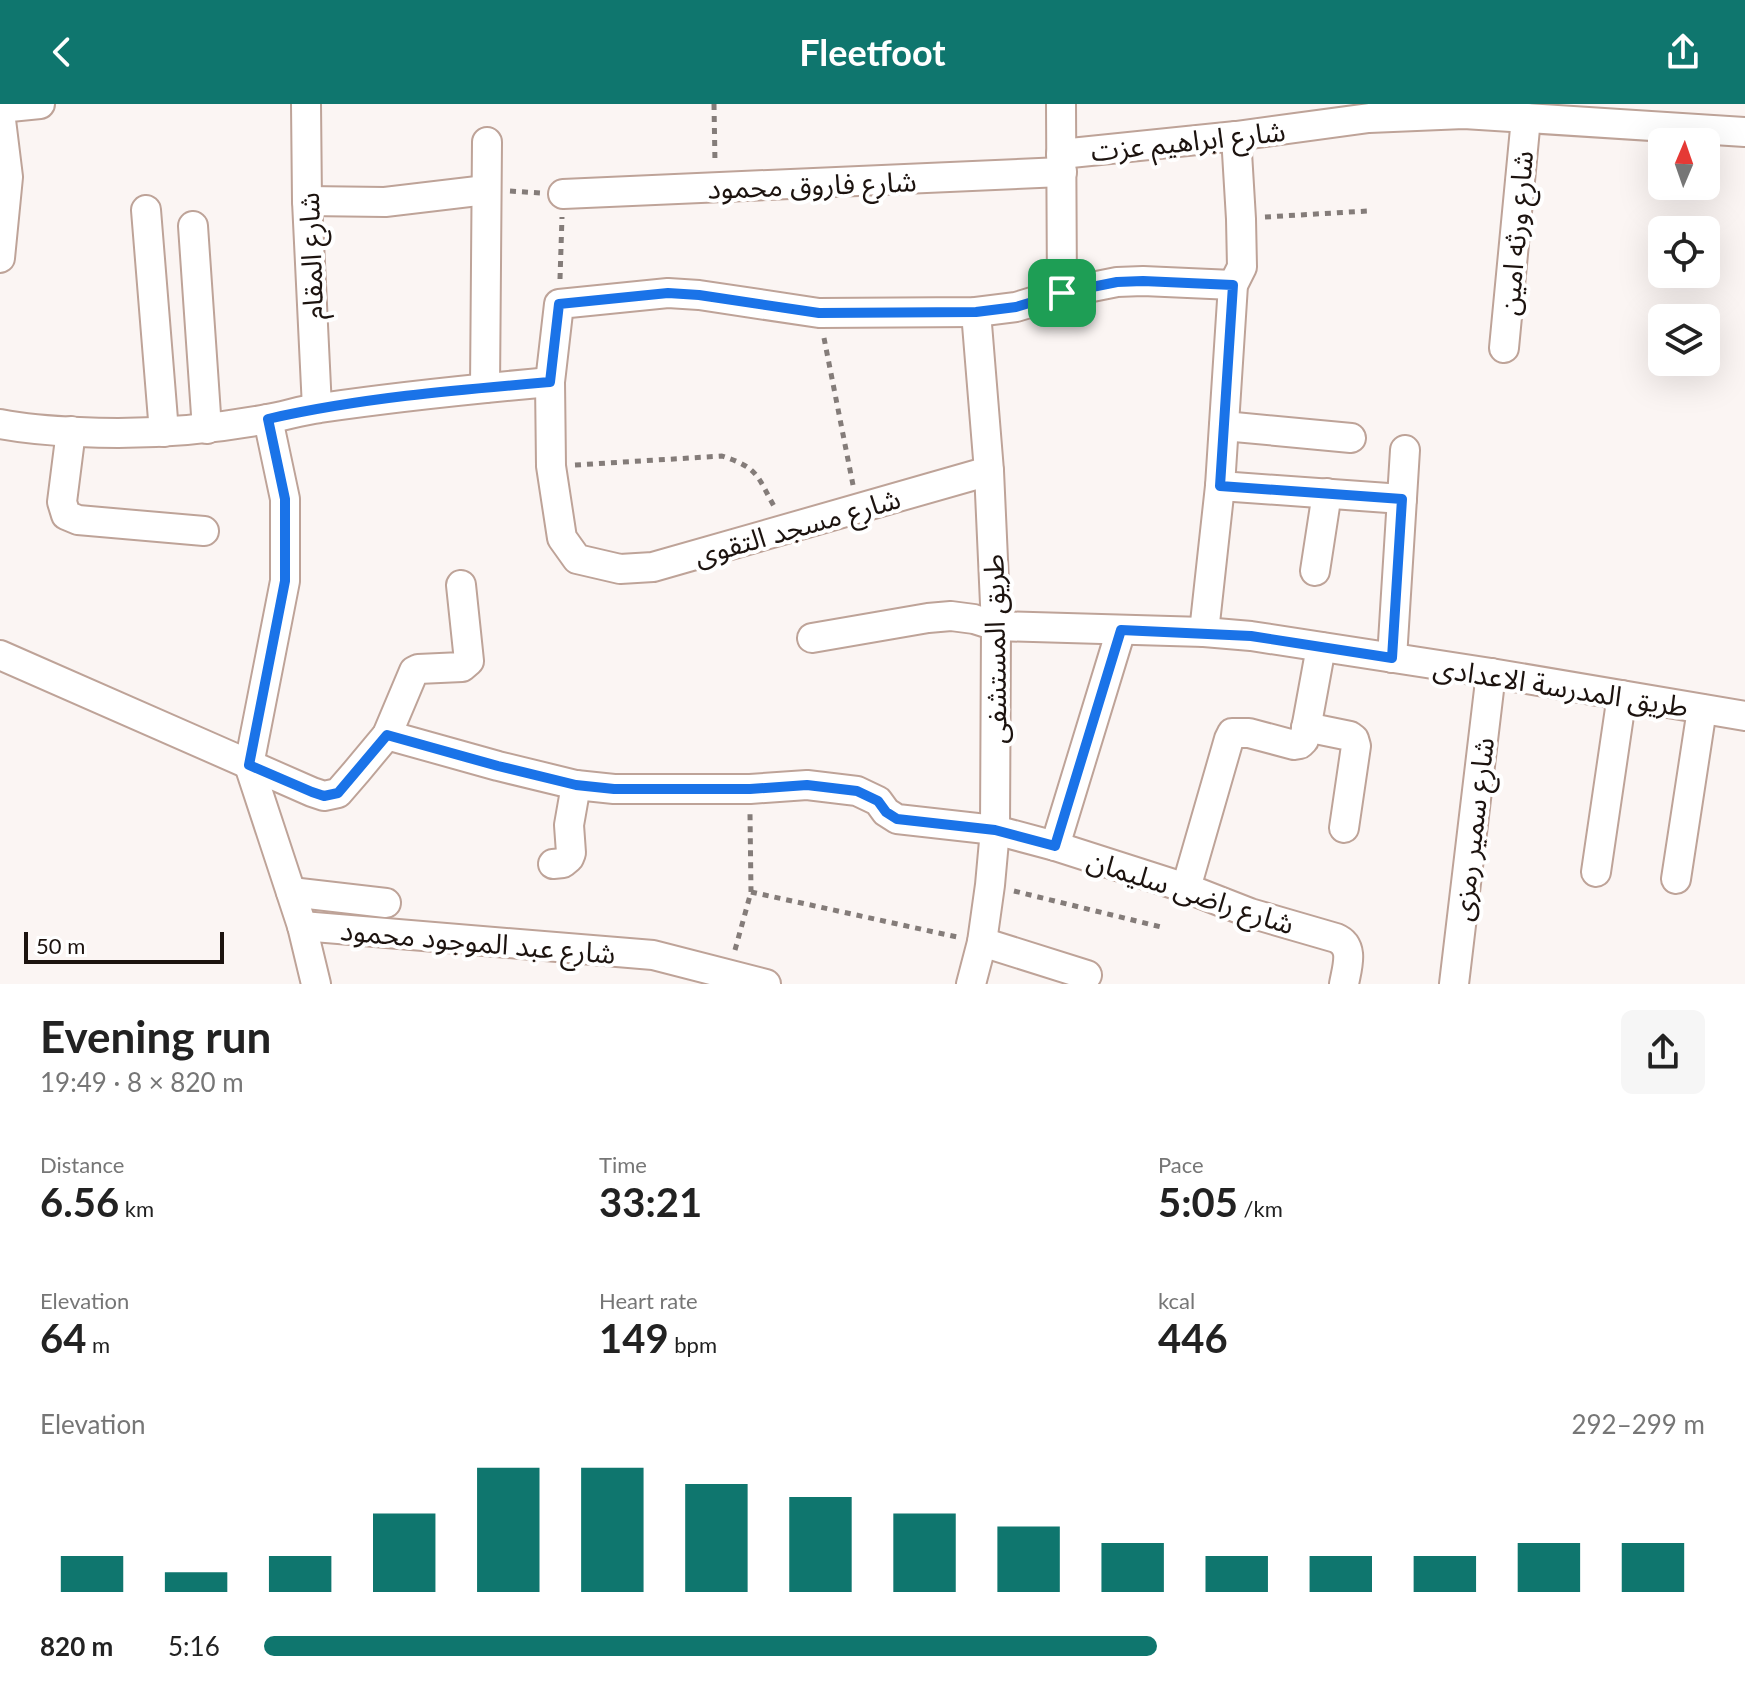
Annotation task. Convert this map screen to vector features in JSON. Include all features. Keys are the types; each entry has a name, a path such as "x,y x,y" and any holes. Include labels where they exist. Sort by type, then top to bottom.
{"street":[{"path":"0,258 8,177 0,110 40,104"},
{"name":"شارع المقام","path":"306,104 307,201 317,408"},
{"path":"1061,104 1062,293"},
{"name":"شارع ابراهيم عزت","path":"1062,163 1369,118 1464,109 1526,118 1745,132"},
{"name":"شارع ورثه امين","path":"1504,348 1526,118"},
{"path":"1204,632 1220,486 1233,285 1242,267 1236,136"},
{"path":"485,388 487,142"},
{"name":"شارع فاروق محمود","path":"563,194 715,188 1062,163"},
{"path":"307,201 385,202 486,190"},
{"path":"146,210 164,432"},
{"path":"193,226 207,429"},
{"path":"551,466 550,382 559,304 668,293 819,313 976,312 1016,307 1062,293 1117,282 1233,285"},
{"name":"طريق المستشفى","path":"971,984 982,942 995,830 996,626 989,471 976,312"},
{"path":"0,424 37,430 117,433 207,429 317,408 550,382"},
{"path":"268,419 285,499 285,581 249,765 302,926 316,984"},
{"path":"1224,426 1351,438"},
{"path":"71,431 62,502 66,515 78,520 204,531"},
{"path":"1392,658 1405,450"},
{"name":"شارع مسجد التقوى","path":"551,466 562,538 577,559 620,569 653,567 989,471"},
{"path":"1220,486 1402,499"},
{"path":"1315,571 1327,493"},
{"path":"0,655 324,796 338,793 387,735 414,671 462,667 469,661 461,585"},
{"name":"طريق المدرسة الاعدادى","path":"812,638 951,616 996,626 1204,632 1251,636 1491,673 1745,716"},
{"path":"1055,846 1121,630"},
{"path":"1186,888 1232,733 1249,733 1300,744 1304,740 1321,647"},
{"name":"شارع سمير رمزى","path":"1454,984 1491,673"},
{"path":"1596,872 1622,695"},
{"path":"1676,879 1702,709"},
{"path":"1306,727 1354,739 1356,746 1344,828"},
{"name":"شارع راضى سليمان","path":"387,735 576,785 614,789 750,789 807,785 857,791 878,801 886,812 897,819 995,830 1055,846 1344,942 1348,949 1344,984"},
{"path":"553,864 563,863 571,853 569,825 576,785"},
{"path":"291,892 386,903"},
{"name":"شارع عبد الموجود محمود","path":"302,926 653,955 766,984"},
{"path":"982,942 1087,975"}],"path":[{"path":"714,104 715,188"},
{"path":"486,190 563,194 559,304"},
{"path":"1241,219 1368,211"},
{"path":"819,313 858,509"},
{"path":"551,466 722,456 741,462 755,471 787,530"},
{"path":"729,975 751,892 750,789"},
{"path":"990,885 1161,927"},
{"path":"751,892 982,942"}],"route":[{"path":"1117,282 1233,285 1220,486 1402,499 1392,658 1251,636 1121,630 1055,846 995,830 897,819 886,812 878,801 857,791 807,785 750,789 614,789 576,785 387,735 338,793 324,796 249,765 285,581 285,499 268,419 317,408 550,382 559,304 668,293 819,313 976,312 1016,307 1062,293 1117,282"}]}
